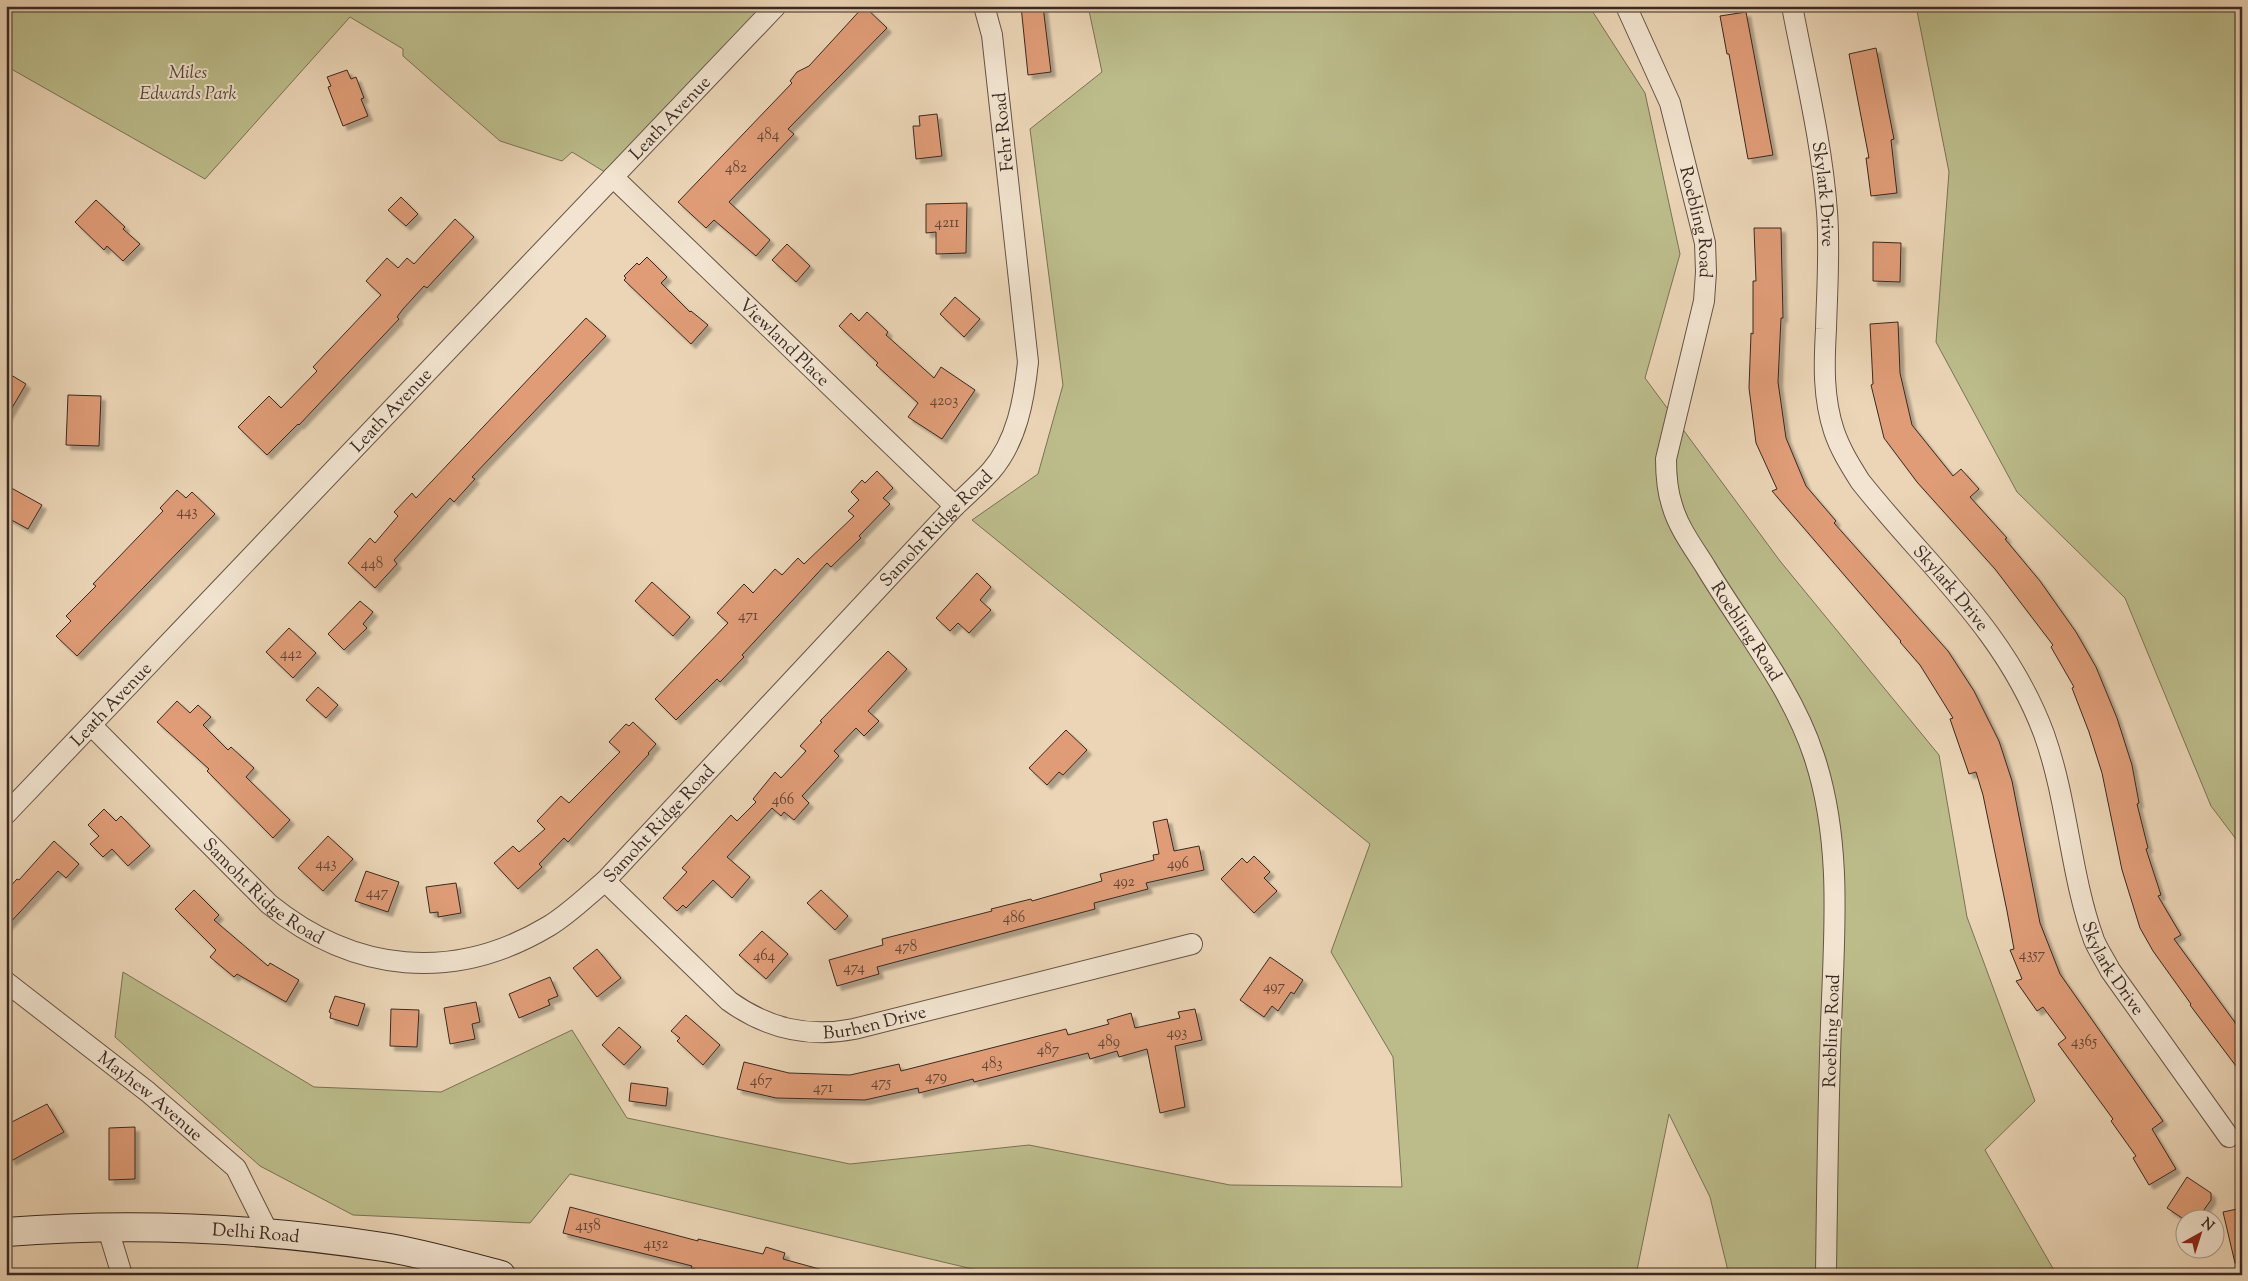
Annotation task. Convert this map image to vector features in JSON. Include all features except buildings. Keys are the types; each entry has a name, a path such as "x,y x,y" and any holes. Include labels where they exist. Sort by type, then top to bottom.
{"street":[{"name":"Leath Avenue","path":"6,814 776,6"},
{"name":"Fehr Road","path":"984,6 992,35 1017,258"},
{"name":"Roebling Road","path":"1626,6 1670,103 1705,243 1704,301 1666,459 1666,478 1672,506 1680,524 1728,605 1782,685 1800,719 1814,755 1825,793 1833,840 1835,900 1828,1116 1826,1275"},
{"name":"Skylark Drive","path":"1792,6 1822,165 1827,213 1828,271 1824,374 1827,402 1834,430 1845,457 1860,481 1973,610 2001,649 2025,690 2044,733 2058,778 2085,911 2095,942 2110,970 2229,1137"},
{"name":"Viewland Place","path":"613,177 955,506"},
{"name":"Samoht Ridge Road","path":"91,725 269,904 291,922 315,937 350,952 387,961 425,964 462,960 490,954 517,944 550,926 605,881 955,506 992,470 1007,445 1018,418 1025,391 1028,362 1017,258"},
{"name":"Burhen Drive","path":"605,881 729,1001 744,1012 770,1024 807,1033 835,1033 854,1030 1192,944"},
{"name":"Mayhew Avenue","path":"6,982 148,1092 236,1168 268,1232"},
{"name":"Delhi Road","path":"6,1232 50,1229 186,1228 268,1232 385,1247 501,1275"},
{"path":"108,1229 122,1275"}],"green space":[{"name":"Miles Edwards Park","path":"6,6 776,6 613,177 572,152 562,161 500,141 403,56 403,49 350,17 205,179 6,66"},
{"path":"1088,6 1589,6 1645,93 1680,254 1645,378 1780,561 1939,755 1967,917 2035,1101 1985,1150 2055,1272 2094,1275 1729,1275 1710,1197 1669,1114 1636,1275 978,1275 977,1270 570,1174 530,1223 353,1215 260,1166 115,1037 123,972 314,1087 441,1092 572,1030 627,1118 850,1164 1029,1145 1230,1185 1402,1187 1393,1057 1331,952 1370,844 972,520 1038,474 1063,385 1030,129 1102,72"},
{"path":"1916,6 2242,6 2242,847 2211,806 2125,598 2017,492 1936,342 1949,172"}]}
